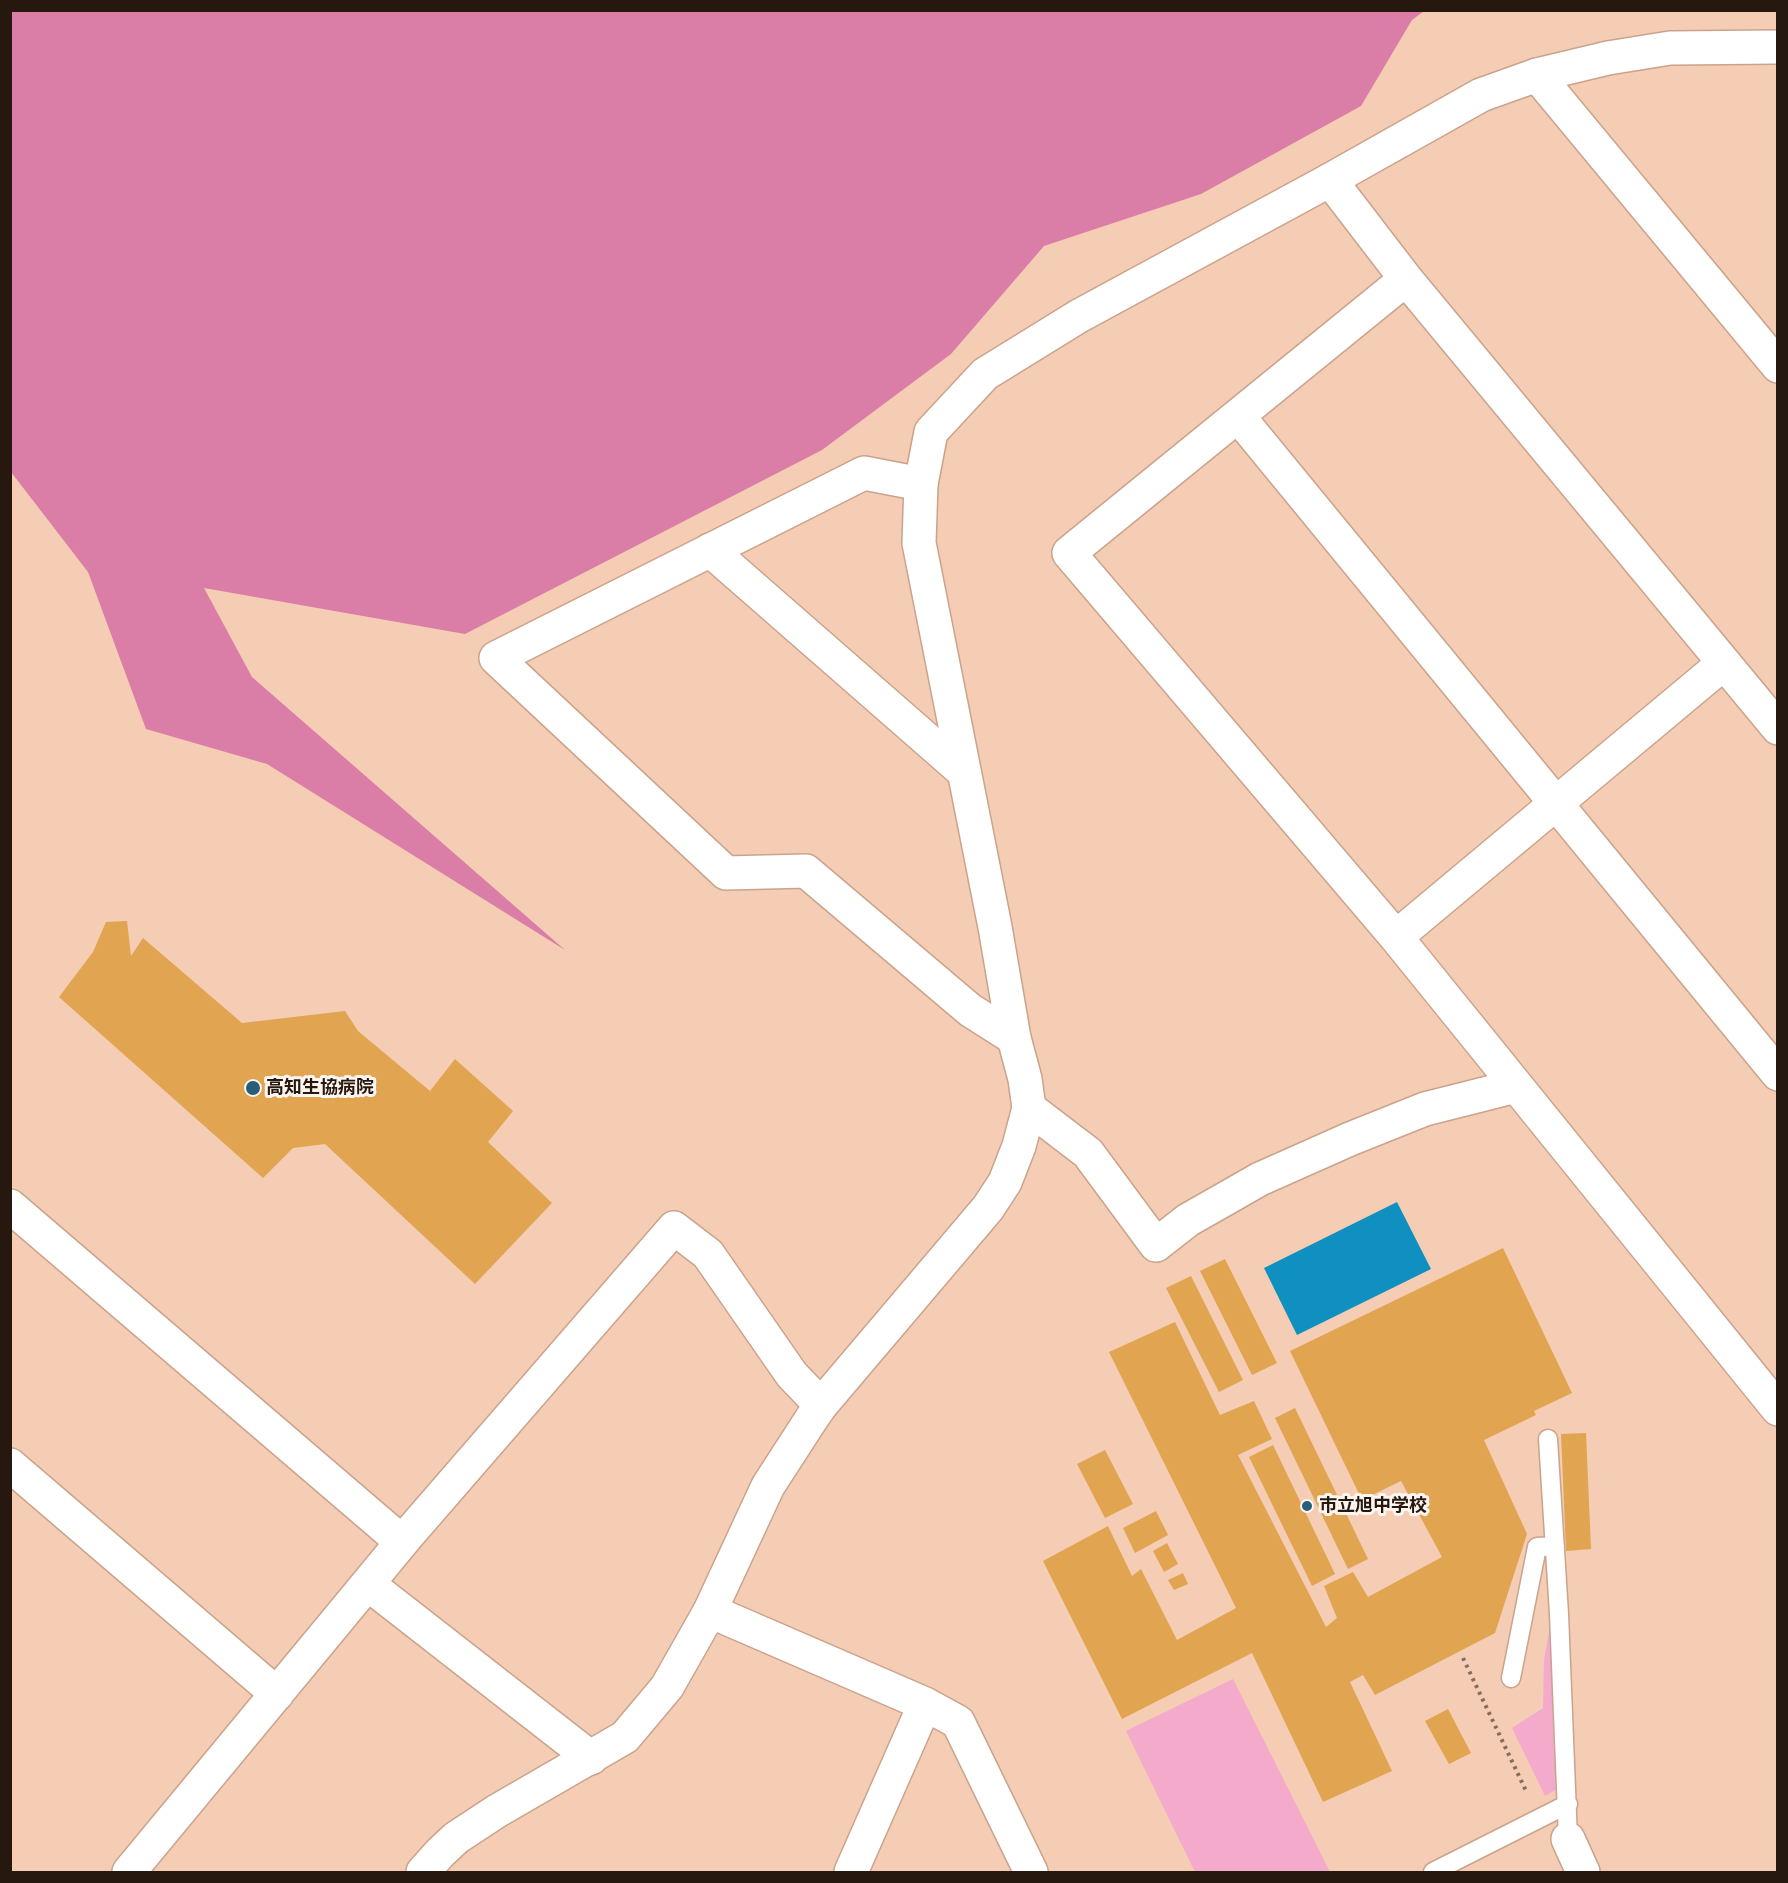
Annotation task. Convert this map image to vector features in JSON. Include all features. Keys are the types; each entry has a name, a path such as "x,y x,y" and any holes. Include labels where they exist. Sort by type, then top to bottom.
{"street":[{"path":"423,1872 456,1838 497,1811 625,1737 667,1687 710,1611 768,1486 821,1405 988,1209 1005,1182 1019,1146 1029,1108 1026,1079 1014,1038 995,927 919,543 921,484 931,432 985,374 1079,316 1481,95 1537,75 1608,58 1670,48 1778,47"},
{"path":"1537,75 1778,366"},
{"path":"1330,180 1406,279 1778,728"},
{"path":"1406,279 1069,553 1396,937 1778,1408"},
{"path":"1238,416 1778,1074"},
{"path":"921,484 864,472 496,658 726,873 806,872 970,1010 1014,1038"},
{"path":"710,550 964,772"},
{"path":"1396,937 1724,663"},
{"path":"1029,1108 1088,1153 1156,1245 1188,1220 1260,1179 1350,1139 1425,1109 1516,1086"},
{"path":"10,1206 402,1542"},
{"path":"129,1872 402,1542 674,1228 708,1254 792,1375 821,1405"},
{"path":"10,1465 277,1694"},
{"path":"368,1584 591,1758"},
{"path":"710,1611 926,1704 958,1722 1031,1872"},
{"path":"851,1872 926,1704"},
{"path":"1568,1839 1583,1872"}],"lane":[{"path":"1548,1439 1568,1839"},
{"path":"1511,1678 1537,1547 1555,1546"},
{"path":"1433,1872 1568,1804"}],"path":[{"path":"1463,1658 1528,1795"}],"shaded area":[{"path":"11,10 1424,11 1412,20 1361,106 1201,194 1044,246 951,354 822,450 465,634 204,588 252,677 565,950 267,764 146,729 88,572 11,472"},
{"path":"1551,1621 1557,1789 1545,1796 1512,1728 1543,1708 1544,1660"},
{"path":"1233,1679 1330,1872 1195,1872 1126,1731"}],"water":[{"path":"1397,1202 1431,1269 1297,1335 1264,1268"}],"building":[{"path":"127,921 131,956 143,938 242,1023 345,1011 358,1031 430,1091 455,1059 513,1111 488,1142 552,1203 475,1284 325,1144 293,1148 263,1178 59,997 93,952 106,922"},
{"path":"1503,1248 1572,1393 1534,1411 1536,1415 1484,1440 1527,1534 1495,1633 1375,1695 1363,1675 1350,1682 1392,1771 1323,1802 1252,1653 1122,1719 1043,1561 1108,1526 1132,1576 1141,1569 1177,1640 1236,1608 1109,1352 1175,1322 1220,1415 1254,1401 1272,1439 1238,1455 1326,1627 1337,1618 1324,1586 1353,1572 1368,1597 1442,1557 1401,1481 1362,1500 1290,1351"},
{"path":"1225,1259 1277,1363 1252,1375 1200,1271"},
{"path":"1191,1276 1243,1380 1219,1392 1166,1288"},
{"path":"1295,1408 1368,1559 1348,1569 1275,1418"},
{"path":"1586,1433 1591,1549 1566,1551 1561,1434"},
{"path":"1273,1445 1335,1574 1312,1586 1249,1457"},
{"path":"1105,1450 1133,1504 1105,1518 1077,1464"},
{"path":"1156,1511 1168,1535 1135,1553 1123,1528"},
{"path":"1167,1543 1178,1564 1164,1572 1153,1551"},
{"path":"1183,1573 1188,1584 1174,1590 1168,1580"},
{"path":"1448,1709 1471,1753 1449,1764 1425,1721"}],"place":[{"name":"高知生協病院","path":"253,1088"},
{"name":"市立旭中学校","path":"1307,1506"}]}
